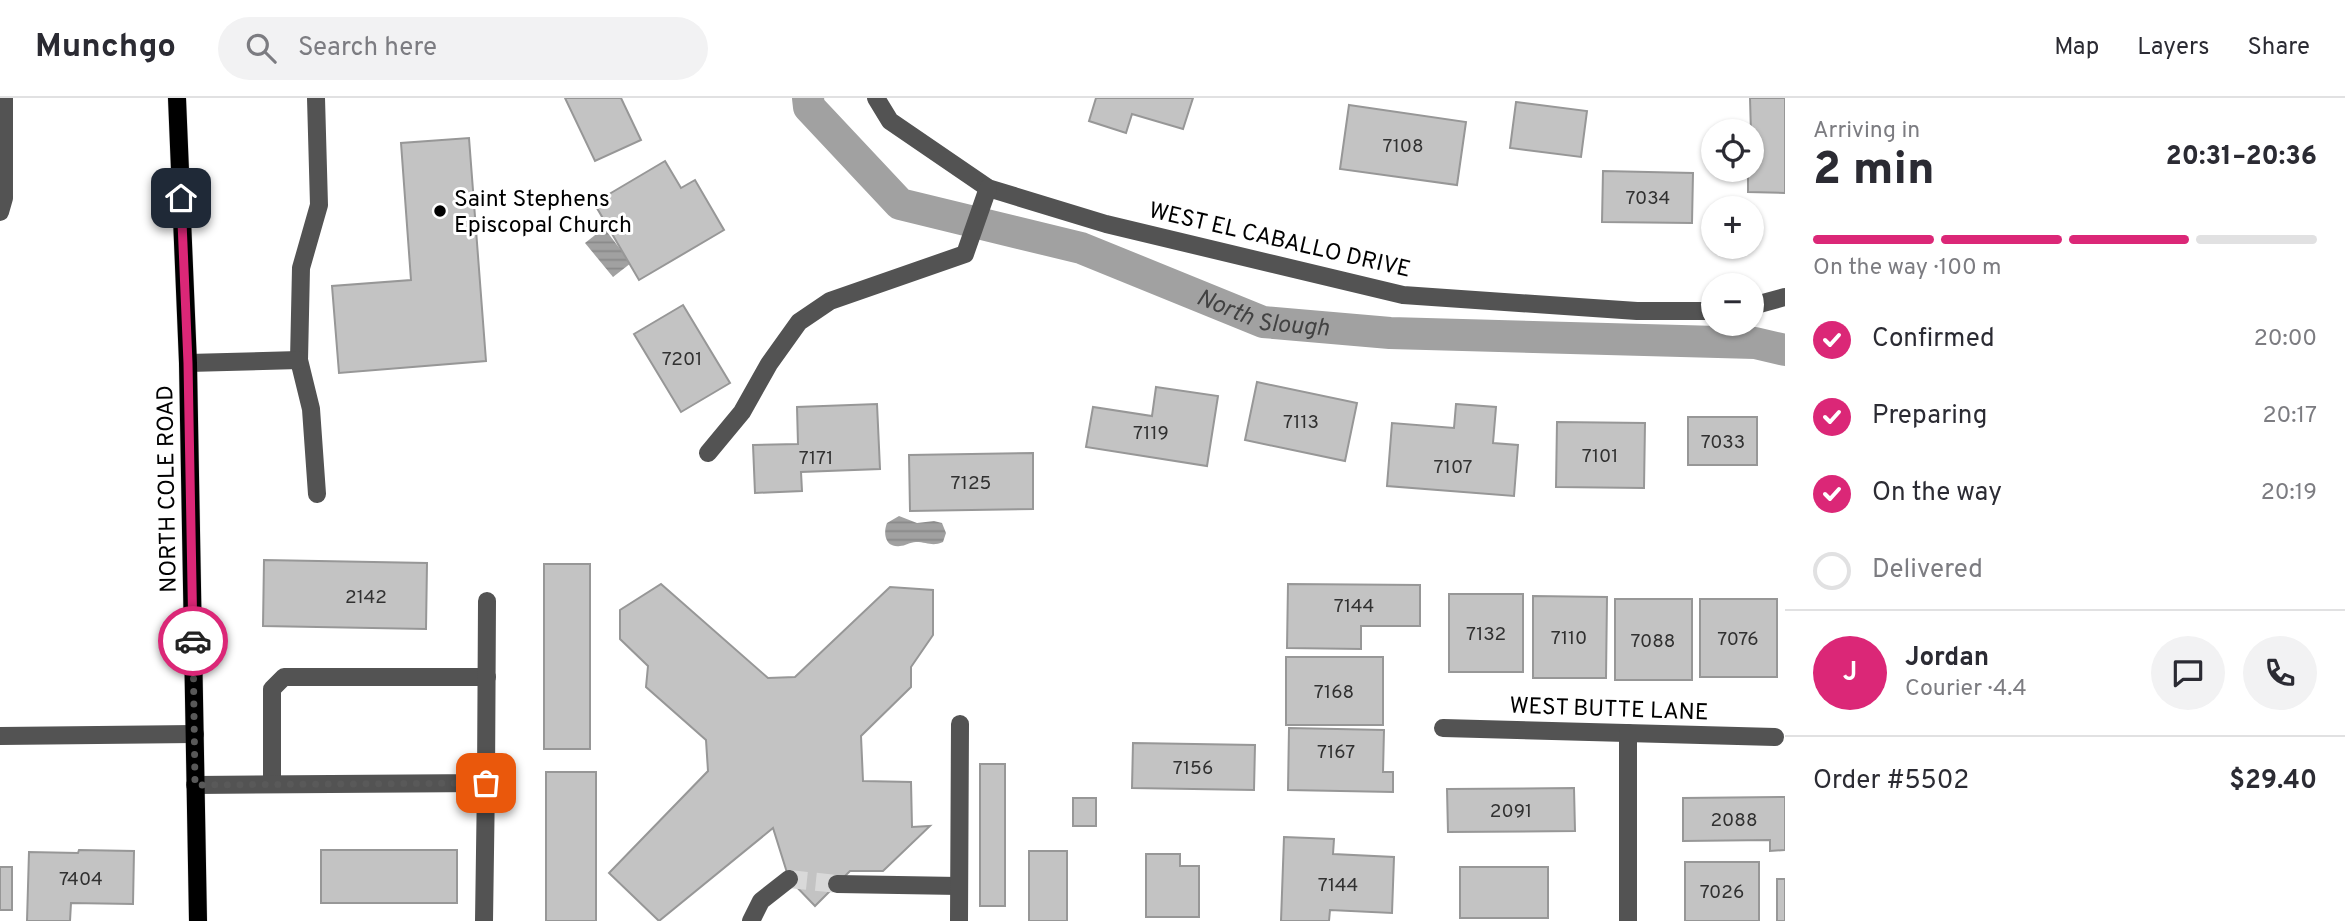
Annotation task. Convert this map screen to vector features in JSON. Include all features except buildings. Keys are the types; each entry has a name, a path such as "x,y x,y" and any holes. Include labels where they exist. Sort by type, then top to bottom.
{"main road":[{"name":"NORTH COLE ROAD","path":"177,98 188,363 198,921"}],"street":[{"path":"0,212 4,198 4,98"},
{"path":"316,98 319,205 301,268 299,360 311,409 317,494"},
{"name":"WEST EL CABALLO DRIVE","path":"876,98 890,121 988,188 1106,224 1403,295 1637,311 1701,311"},
{"path":"708,453 742,412 769,364 799,321 830,301 965,254 988,188"},
{"path":"1764,303 1785,297"},
{"path":"188,363 299,360"},
{"path":"484,921 487,601"},
{"path":"272,784 272,689 284,677 487,677"},
{"path":"959,921 960,724"},
{"name":"WEST BUTTE LANE","path":"1443,728 1775,737"},
{"path":"1628,733 1628,921"},
{"path":"0,736 195,734"},
{"path":"195,785 486,783"},
{"path":"751,921 761,901 789,879"},
{"path":"837,884 959,886"}],"shaded area":[{"path":"604,228 631,263 613,277 585,243"},
{"path":"899,516 917,523 942,523 946,533 943,542 891,545 885,535 887,523"}],"waterway":[{"name":"North Slough","path":"808,98 809,107 900,204 1081,248 1263,322 1390,333 1755,343 1785,350"}],"tunnel":[{"path":"789,879 837,884"}],"way so far":[{"path":"193,641 195,785 486,783"}],"place":[{"name":"Saint Stephens Episcopal Church","path":"440,211"}],"route":[{"path":"181,198 188,363 193,641"}]}
